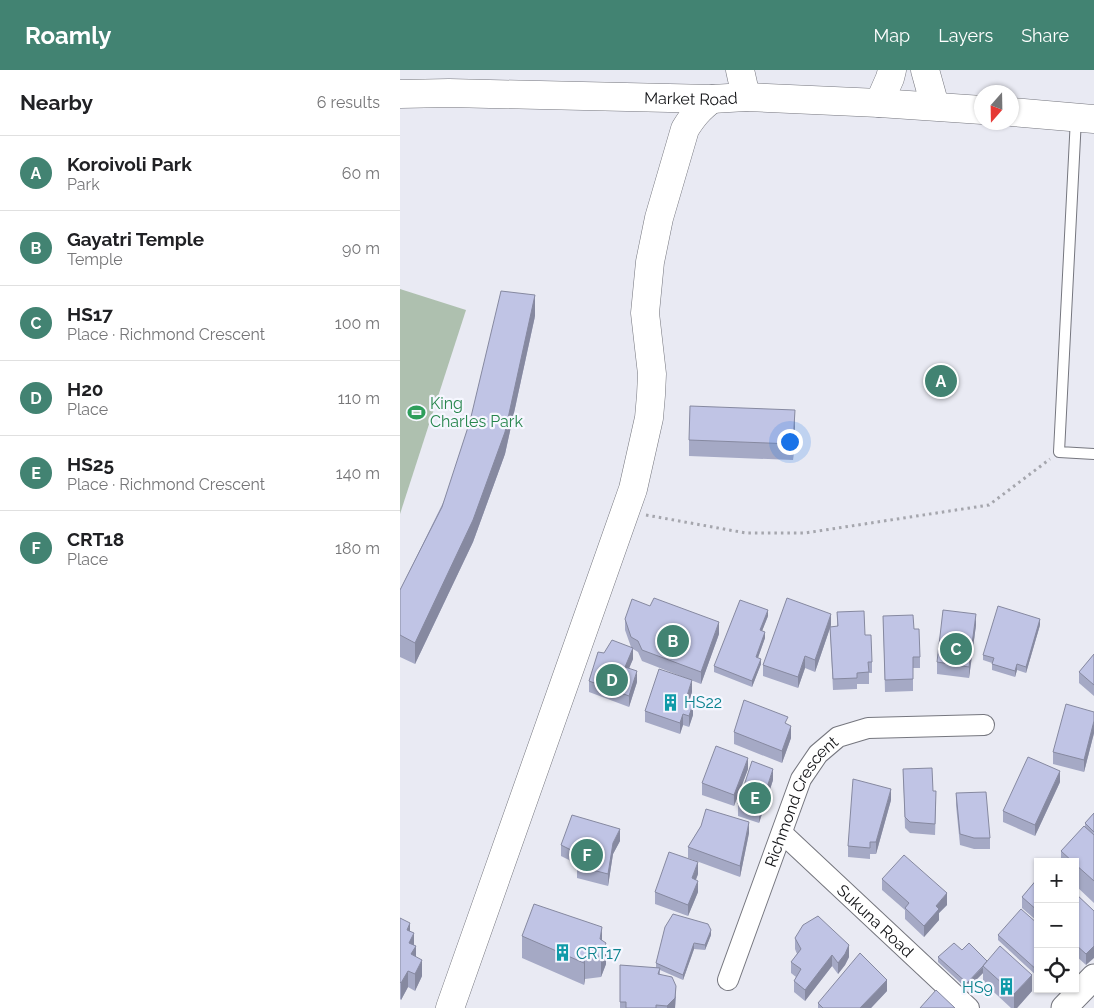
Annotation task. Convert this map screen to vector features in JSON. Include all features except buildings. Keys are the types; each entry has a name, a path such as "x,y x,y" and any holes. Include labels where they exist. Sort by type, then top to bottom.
{"main road":[{"path":"740,70 746,97"},
{"path":"879,103 892,70"},
{"path":"926,70 935,106"},
{"name":"Market Road","path":"400,94 450,93 712,99 746,97 974,109"},
{"path":"450,1008 634,489 652,395 652,374 645,313 650,262 659,218 685,130 699,108 712,99"},
{"path":"1019,113 1085,118"}],"street":[{"name":"Richmond Crescent","path":"728,980 802,779 818,754 838,736 868,728 984,725"},
{"name":"Sukuna Road","path":"782,832 970,1008"},
{"path":"1064,1008 1094,977"}],"lane":[{"path":"1085,118 1059,452 1094,454"}],"path":[{"path":"626,511 746,533 805,532 989,505 1059,452"}],"green space":[{"name":"King Charles Park","path":"400,289 466,310 400,514"}],"place":[{"name":"Koroivoli Park","path":"941,381"},
{"name":"King Charles Park","path":"416,412"},
{"name":"Gayatri Temple","path":"673,641"},
{"name":"HS17","path":"956,649"},
{"name":"H20","path":"612,680"},
{"name":"HS22","path":"670,702"},
{"name":"HS25","path":"755,798"},
{"name":"CRT18","path":"587,855"},
{"name":"CRT17","path":"562,953"},
{"name":"HS9","path":"1007,987"}]}
